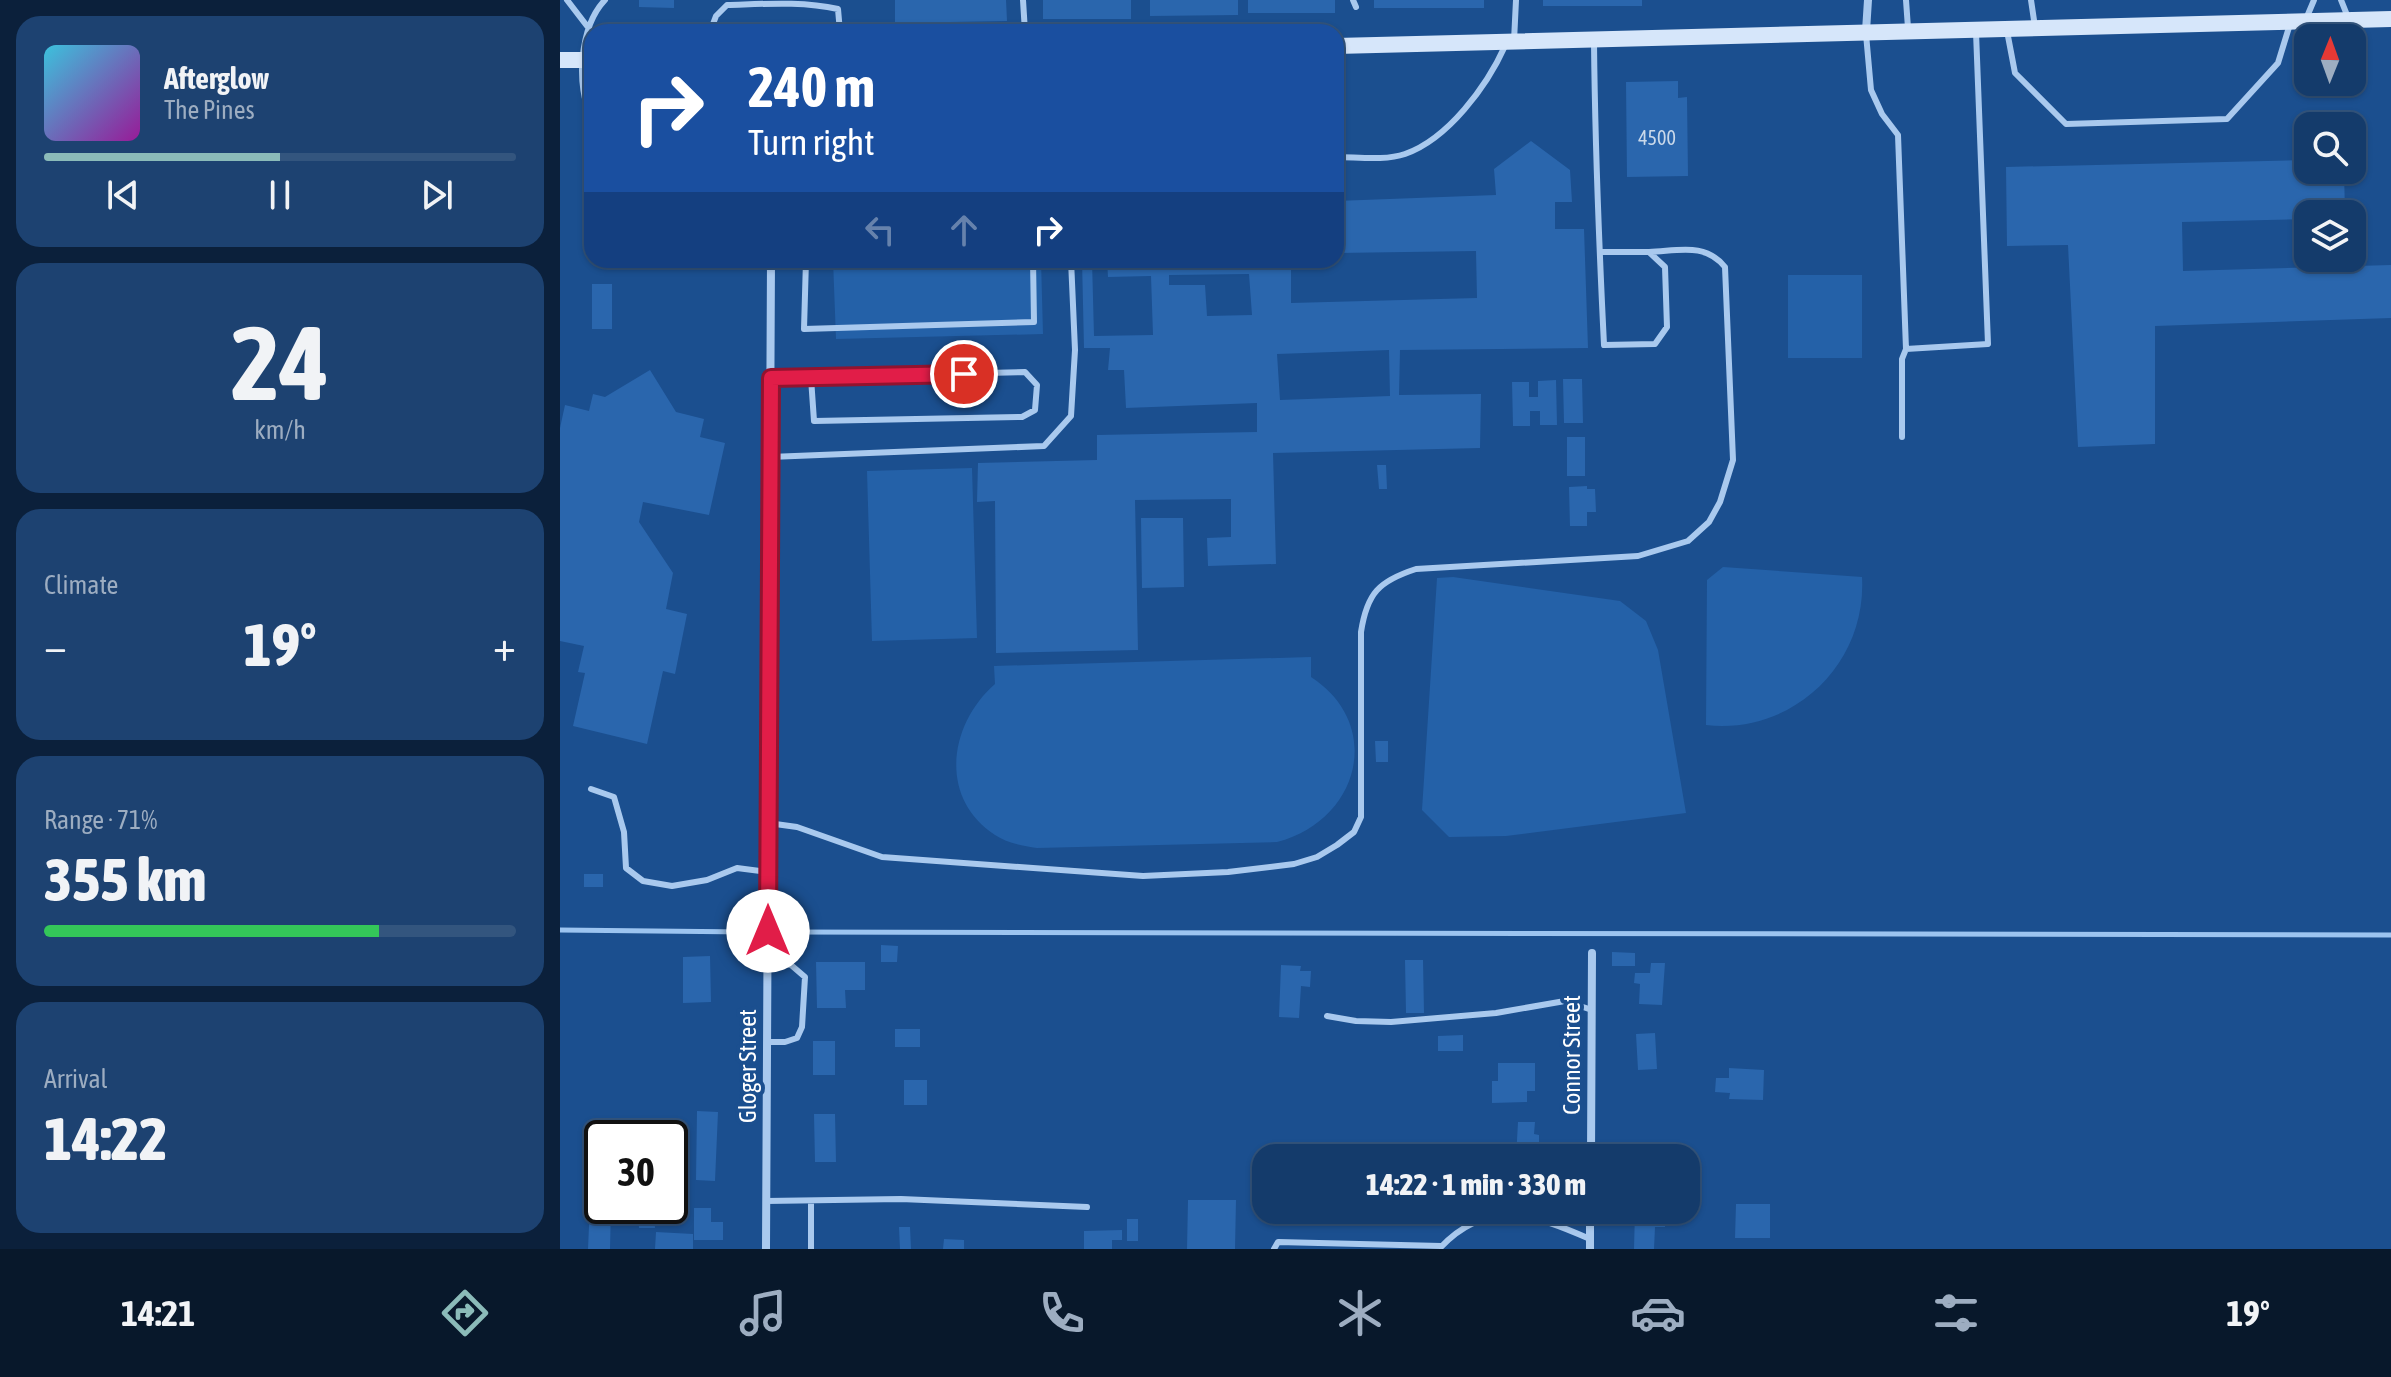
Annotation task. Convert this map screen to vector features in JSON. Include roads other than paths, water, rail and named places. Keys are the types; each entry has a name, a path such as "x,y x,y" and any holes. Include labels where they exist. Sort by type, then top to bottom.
{"main road":[{"path":"1344,46 2391,19"},
{"path":"560,60 584,60"}],"street":[{"path":"1866,31 1868,0"},
{"name":"Gloger Street","path":"766,1249 771,268"},
{"name":"Connor Street","path":"1591,1144 1592,953"}],"lane":[{"path":"567,0 585,24"},
{"path":"588,24 605,0"},
{"path":"1023,0 1024,24"},
{"path":"1344,157 1402,155 1423,146 1453,122 1493,74 1511,41 1516,0"},
{"path":"1906,0 1908,29"},
{"path":"2031,0 2035,27"},
{"path":"2006,28 2015,73 2066,124 2227,119 2278,63 2298,21 2314,0"},
{"path":"2341,0 2349,20"},
{"path":"713,24 727,5 769,4 822,5 838,9 839,24"},
{"path":"1906,349 1988,344 1976,29"},
{"path":"1866,31 1871,90 1882,114 1898,135 1906,349 1902,359 1902,437"},
{"path":"1594,38 1604,345 1655,344 1667,327 1665,267 1649,252"},
{"path":"768,823 797,827 882,857 1143,876 1228,872 1294,864 1317,857 1337,845 1354,832 1361,817 1361,632 1364,611 1381,584 1416,569 1638,556 1688,541 1709,522 1720,502 1733,460 1725,267 1715,255 1700,250 1600,252"},
{"path":"806,268 804,329 1034,322 1033,268"},
{"path":"770,457 1044,446 1071,416 1075,350 1071,268"},
{"path":"771,378 1025,372 1037,385 1035,410 1022,417 814,421 811,378"},
{"path":"591,789 614,797 624,832 626,868 643,881 672,886 707,880 737,868 768,872"},
{"path":"767,1042 797,1038 802,1027 805,988 805,977 791,965 768,961"},
{"path":"1327,1016 1391,1022 1496,1013 1565,1001 1592,1010"},
{"path":"766,1201 901,1199 1087,1207"},
{"path":"811,1201 811,1249"},
{"path":"1274,1249 1278,1242 1440,1247 1465,1228 1485,1218 1507,1213 1538,1217 1590,1244"}],"waterway":[{"path":"560,930 748,932"},
{"path":"787,932 2391,935"}]}
